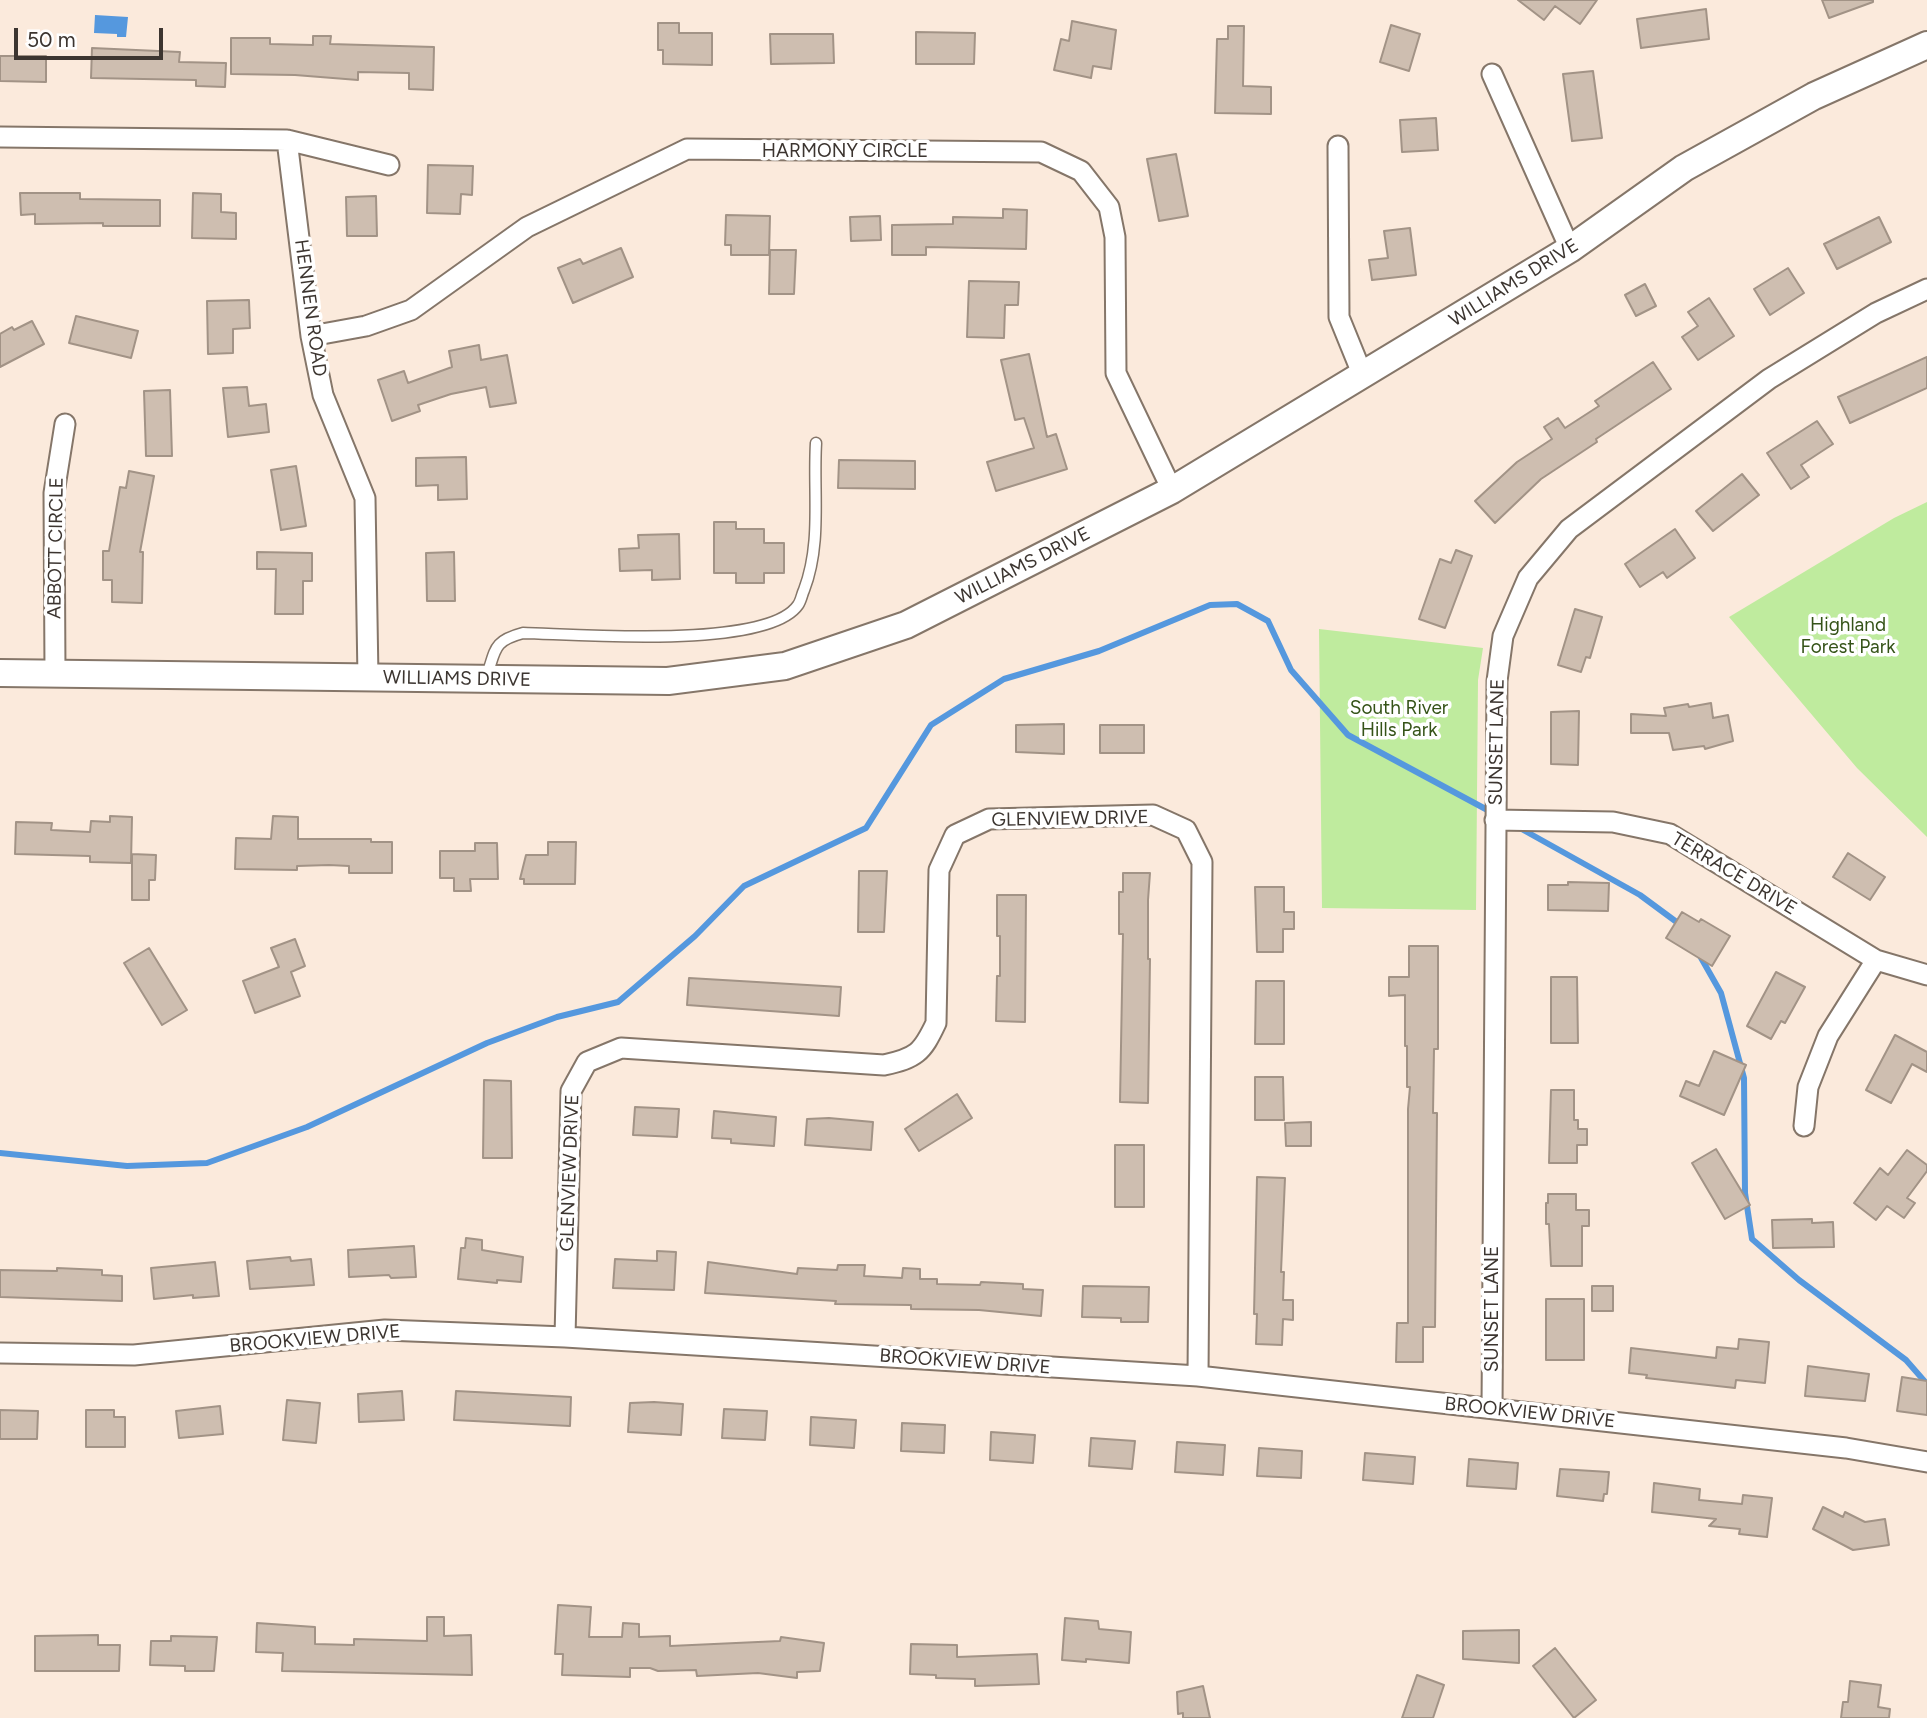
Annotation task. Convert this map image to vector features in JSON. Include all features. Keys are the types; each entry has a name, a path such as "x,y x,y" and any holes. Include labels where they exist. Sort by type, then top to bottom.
{"main road":[{"name":"WILLIAMS DRIVE","path":"0,673 668,681 785,666 906,625 1172,490 1570,248 1684,168 1814,96 1927,45"}],"street":[{"path":"1492,75 1570,248"},
{"path":"0,138 287,140 389,166"},
{"name":"HENNEN ROAD","path":"287,140 311,336 323,395 365,498 368,678"},
{"path":"1338,146 1339,317 1363,376"},
{"name":"HARMONY CIRCLE","path":"311,336 366,326 411,310 527,227 687,149 1041,152 1081,172 1109,207 1115,237 1116,373 1172,490"},
{"name":"SUNSET LANE","path":"1492,1408 1495,820 1497,681 1503,636 1528,578 1569,529 1769,379 1876,313 1927,289"},
{"name":"ABBOTT CIRCLE","path":"55,673 54,493 65,424"},
{"name":"GLENVIEW DRIVE","path":"565,1337 570,1091 587,1062 621,1048 884,1065 907,1060 926,1045 936,1023 939,870 955,835 989,819 1153,815 1186,830 1202,862 1198,1376"},
{"name":"TERRACE DRIVE","path":"1495,820 1613,822 1670,834 1876,960 1927,975"},
{"path":"1804,1126 1808,1087 1828,1036 1876,960"},
{"name":"BROOKVIEW DRIVE","path":"0,1353 134,1356 385,1330 565,1337 1198,1376 1846,1448 1927,1462"}],"lane":[{"path":"485,679 499,643 523,633 696,637 747,630 783,617 798,606 811,570 816,541 816,443"}],"green space":[{"name":"Highland Forest Park","path":"1927,502 1927,837 1857,768 1729,617 1894,518"},
{"name":"South River Hills Park","path":"1319,629 1483,648 1478,680 1476,910 1322,908"}],"water":[{"path":"95,15 128,17 126,37 94,33"}],"building":[{"path":"1518,0 1597,0 1580,24 1555,6 1544,20"},
{"path":"1822,0 1873,0 1873,2 1829,18"},
{"path":"1706,9 1709,39 1641,48 1637,19"},
{"path":"1072,21 1116,30 1111,69 1093,66 1091,78 1054,70 1061,39 1069,41"},
{"path":"658,23 679,23 679,33 712,33 712,65 663,64 663,50 658,50"},
{"path":"1391,25 1420,34 1409,71 1380,62"},
{"path":"1228,26 1244,26 1243,86 1271,87 1271,114 1215,113 1217,39 1228,39"},
{"path":"916,32 975,33 974,64 916,64"},
{"path":"770,34 833,34 834,63 771,64"},
{"path":"313,36 331,36 330,44 434,47 433,90 409,89 409,73 358,72 358,80 231,74 231,38 270,38 270,44 313,45"},
{"path":"92,48 180,52 179,62 226,63 225,87 196,86 196,80 91,78"},
{"path":"0,56 46,56 46,82 0,81"},
{"path":"1593,71 1602,138 1572,141 1563,74"},
{"path":"1436,118 1438,150 1402,152 1400,120"},
{"path":"1176,154 1188,216 1159,221 1147,159"},
{"path":"428,165 473,166 472,195 461,194 460,214 427,213"},
{"path":"20,193 80,193 80,199 160,200 160,226 35,224 35,214 21,215"},
{"path":"193,193 221,194 221,212 236,213 236,239 192,238"},
{"path":"376,196 377,236 347,236 346,197"},
{"path":"1003,209 1027,210 1026,249 926,247 926,255 892,255 892,225 953,224 953,217 1003,218"},
{"path":"726,215 770,216 769,255 731,255 731,245 725,245"},
{"path":"880,216 881,240 851,241 850,217"},
{"path":"1879,217 1891,242 1837,269 1824,244"},
{"path":"1410,228 1416,275 1372,280 1369,260 1388,258 1384,231"},
{"path":"621,248 633,277 573,303 558,268 580,259 583,264"},
{"path":"770,250 796,250 794,294 769,294"},
{"path":"1788,268 1804,293 1770,315 1754,289"},
{"path":"969,281 1019,282 1018,305 1005,305 1004,338 967,337"},
{"path":"1645,284 1656,306 1636,316 1625,295"},
{"path":"1709,298 1734,336 1698,360 1682,337 1698,326 1688,312"},
{"path":"249,300 250,328 233,329 233,353 208,354 207,301"},
{"path":"76,316 138,331 131,358 69,343"},
{"path":"32,321 44,344 0,367 0,334"},
{"path":"479,345 481,360 507,355 516,403 490,407 486,387 451,394 418,405 420,411 392,421 378,380 404,371 408,383 452,367 449,351"},
{"path":"1029,354 1047,437 1056,434 1067,469 996,491 987,462 1034,448 1024,418 1015,420 1001,360"},
{"path":"1927,357 1927,388 1850,423 1838,397"},
{"path":"1653,362 1671,389 1541,479 1495,523 1475,501 1517,462 1552,439 1544,427 1558,418 1565,428 1599,406 1595,401"},
{"path":"247,387 249,406 266,404 269,432 228,437 223,388"},
{"path":"170,390 172,456 146,456 144,391"},
{"path":"1817,421 1833,444 1801,465 1809,477 1791,489 1767,453"},
{"path":"466,457 467,499 438,500 438,485 416,486 416,458"},
{"path":"839,460 915,461 915,489 838,488"},
{"path":"296,466 306,526 281,530 271,470"},
{"path":"129,471 154,476 140,552 143,552 142,603 112,602 112,580 103,580 103,551 109,551 120,487 126,488"},
{"path":"1742,474 1759,495 1713,531 1696,511"},
{"path":"714,522 736,522 736,529 764,529 764,543 784,543 784,573 764,573 764,583 736,583 736,573 714,573"},
{"path":"1675,529 1695,558 1667,578 1663,572 1640,587 1625,564"},
{"path":"679,534 680,579 652,580 652,570 620,571 619,549 639,548 638,535"},
{"path":"1456,550 1472,556 1445,628 1419,619 1440,559 1451,563"},
{"path":"257,552 312,553 312,581 303,581 303,614 275,614 276,569 257,569"},
{"path":"454,552 455,601 427,601 426,553"},
{"path":"1575,609 1602,617 1590,658 1586,657 1581,672 1558,665"},
{"path":"1711,703 1713,718 1728,715 1733,741 1705,749 1704,746 1673,750 1669,733 1631,733 1631,714 1666,716 1664,708"},
{"path":"1579,711 1578,765 1551,764 1551,712"},
{"path":"1064,724 1064,754 1016,752 1016,725"},
{"path":"1100,725 1144,725 1144,753 1100,753"},
{"path":"110,816 132,817 131,863 90,862 90,856 15,854 16,822 52,823 51,830 90,832 91,821 110,822"},
{"path":"273,816 298,817 298,839 371,839 371,842 392,842 392,873 349,873 349,866 329,865 297,866 297,870 235,869 236,838 271,839"},
{"path":"548,842 576,842 575,884 524,884 524,879 520,879 526,855 548,855"},
{"path":"475,843 497,843 498,879 470,879 471,891 454,891 454,878 440,878 440,851 475,851"},
{"path":"1848,853 1885,877 1870,900 1833,877"},
{"path":"132,854 156,855 155,880 149,880 149,900 132,900"},
{"path":"859,871 887,871 884,932 858,932"},
{"path":"1123,873 1150,873 1148,1103 1120,1102 1123,934 1119,934 1119,892 1123,892"},
{"path":"1568,882 1609,883 1608,911 1548,910 1548,885 1568,885"},
{"path":"1255,887 1284,887 1284,912 1294,912 1294,929 1283,929 1283,952 1257,952"},
{"path":"997,895 1026,895 1025,1022 996,1021 997,976 1000,976"},
{"path":"1682,912 1699,922 1701,919 1730,936 1712,966 1666,938"},
{"path":"295,939 305,966 291,972 300,996 255,1013 243,981 279,967 271,948"},
{"path":"1409,946 1438,946 1438,1049 1434,1049 1433,1113 1437,1113 1435,1327 1423,1327 1423,1362 1396,1362 1397,1323 1408,1323 1410,1087 1407,1087 1405,995 1389,996 1389,977 1409,977"},
{"path":"149,948 187,1010 162,1025 124,963"},
{"path":"1776,972 1805,987 1785,1023 1781,1021 1771,1039 1747,1026"},
{"path":"1551,977 1577,977 1578,1043 1551,1043"},
{"path":"689,978 841,987 839,1016 687,1005"},
{"path":"1256,981 1284,981 1284,1044 1255,1044"},
{"path":"1895,1035 1927,1052 1927,1072 1912,1064 1891,1103 1866,1090"},
{"path":"1714,1051 1746,1065 1724,1115 1680,1096 1686,1081 1699,1086"},
{"path":"1255,1077 1283,1077 1284,1120 1255,1120"},
{"path":"484,1080 511,1081 512,1158 483,1158"},
{"path":"1551,1090 1574,1090 1574,1120 1578,1120 1578,1129 1587,1129 1587,1145 1577,1145 1577,1163 1549,1163"},
{"path":"957,1094 972,1118 919,1151 905,1129"},
{"path":"635,1107 679,1109 677,1137 633,1135"},
{"path":"714,1111 776,1117 774,1146 731,1143 731,1139 712,1138"},
{"path":"807,1119 873,1122 871,1150 805,1145"},
{"path":"1311,1122 1311,1146 1286,1146 1285,1123"},
{"path":"1115,1145 1144,1145 1144,1207 1115,1207"},
{"path":"1716,1149 1750,1205 1725,1219 1692,1163"},
{"path":"1907,1150 1927,1165 1927,1171 1907,1198 1915,1203 1904,1218 1887,1206 1876,1220 1854,1203 1880,1168 1888,1175"},
{"path":"1257,1177 1285,1178 1281,1272 1284,1272 1283,1300 1293,1300 1293,1320 1283,1319 1282,1345 1256,1344 1257,1314 1254,1314"},
{"path":"1548,1194 1576,1194 1576,1210 1589,1210 1589,1226 1582,1226 1582,1266 1551,1266 1549,1224 1546,1224"},
{"path":"1812,1219 1812,1223 1833,1222 1834,1247 1773,1248 1772,1220"},
{"path":"466,1238 482,1240 482,1250 523,1257 521,1282 497,1280 497,1283 458,1279 461,1248 465,1248"},
{"path":"414,1246 416,1277 349,1277 348,1250"},
{"path":"657,1251 676,1252 674,1290 613,1288 615,1259 657,1261"},
{"path":"290,1257 291,1261 311,1259 314,1285 250,1289 247,1261"},
{"path":"215,1262 219,1296 193,1298 193,1295 154,1299 151,1268"},
{"path":"708,1262 797,1274 798,1268 837,1270 838,1265 865,1265 864,1276 902,1278 903,1268 920,1269 920,1279 937,1279 937,1284 1023,1284 1023,1289 1043,1290 1041,1316 705,1293"},
{"path":"57,1268 102,1270 102,1275 122,1276 122,1301 0,1297 0,1270 57,1271"},
{"path":"1083,1286 1149,1287 1148,1322 1082,1317"},
{"path":"1592,1286 1613,1286 1613,1311 1592,1311"},
{"path":"1546,1299 1584,1299 1584,1360 1546,1360"},
{"path":"1739,1339 1769,1342 1765,1383 1736,1380 1735,1388 1646,1378 1647,1375 1629,1373 1631,1348 1716,1358 1717,1347 1738,1349"},
{"path":"1808,1366 1869,1374 1865,1401 1805,1396"},
{"path":"1902,1377 1927,1381 1927,1415 1897,1411"},
{"path":"402,1391 404,1420 359,1422 358,1394"},
{"path":"456,1391 571,1397 570,1426 454,1420"},
{"path":"287,1400 320,1403 316,1443 283,1440"},
{"path":"630,1403 683,1404 681,1435 628,1432"},
{"path":"220,1406 223,1434 179,1438 176,1411"},
{"path":"724,1409 767,1411 765,1440 722,1438"},
{"path":"0,1410 38,1411 37,1439 0,1439"},
{"path":"86,1410 114,1410 114,1417 125,1417 125,1447 86,1447"},
{"path":"811,1417 856,1420 854,1448 810,1445"},
{"path":"902,1423 945,1425 944,1453 901,1451"},
{"path":"991,1432 1035,1435 1033,1463 990,1460"},
{"path":"1091,1438 1135,1441 1132,1469 1089,1466"},
{"path":"1177,1442 1225,1445 1223,1475 1175,1472"},
{"path":"1259,1448 1302,1451 1301,1478 1257,1476"},
{"path":"1365,1453 1415,1457 1413,1484 1363,1480"},
{"path":"1469,1459 1518,1463 1516,1489 1467,1486"},
{"path":"1560,1469 1609,1472 1607,1494 1604,1494 1603,1501 1557,1496"},
{"path":"1654,1483 1700,1489 1699,1500 1742,1504 1743,1495 1772,1498 1767,1537 1739,1534 1740,1529 1709,1526 1716,1519 1652,1512"},
{"path":"1823,1507 1843,1517 1845,1512 1865,1522 1885,1519 1889,1545 1853,1550 1813,1529"},
{"path":"558,1605 591,1607 589,1637 622,1637 623,1623 639,1624 639,1637 670,1636 670,1646 780,1641 781,1637 824,1643 820,1671 797,1672 797,1678 758,1673 697,1676 696,1670 658,1671 650,1668 630,1668 630,1677 562,1675 563,1654 555,1654"},
{"path":"427,1617 444,1617 444,1636 471,1635 472,1675 282,1671 283,1653 256,1652 257,1623 315,1627 315,1644 354,1645 354,1639 427,1641"},
{"path":"1065,1618 1098,1621 1099,1629 1131,1632 1129,1663 1062,1660"},
{"path":"1519,1630 1519,1663 1463,1659 1463,1631"},
{"path":"98,1635 98,1645 120,1645 119,1671 35,1671 35,1636"},
{"path":"171,1636 217,1637 214,1671 185,1671 185,1666 150,1665 151,1641 171,1641"},
{"path":"911,1644 957,1645 957,1657 1037,1654 1039,1684 975,1686 975,1679 910,1674"},
{"path":"1555,1648 1596,1700 1574,1718 1533,1666"},
{"path":"1417,1675 1444,1685 1433,1718 1402,1718"},
{"path":"1850,1681 1881,1685 1878,1707 1890,1709 1889,1718 1841,1718 1843,1702 1848,1702"},
{"path":"1203,1686 1210,1718 1183,1718 1183,1713 1178,1714 1177,1692"}],"waterway":[{"path":"0,1153 127,1166 207,1163 307,1127 487,1043 557,1017 618,1002 695,936 744,886 866,828 931,725 1004,679 1099,651 1210,605 1237,604 1268,621 1291,670 1348,735 1493,813"},
{"path":"1518,827 1640,895 1682,926"},
{"path":"1700,956 1721,993 1744,1078 1745,1193 1752,1239 1799,1280 1906,1360 1927,1384"}]}
